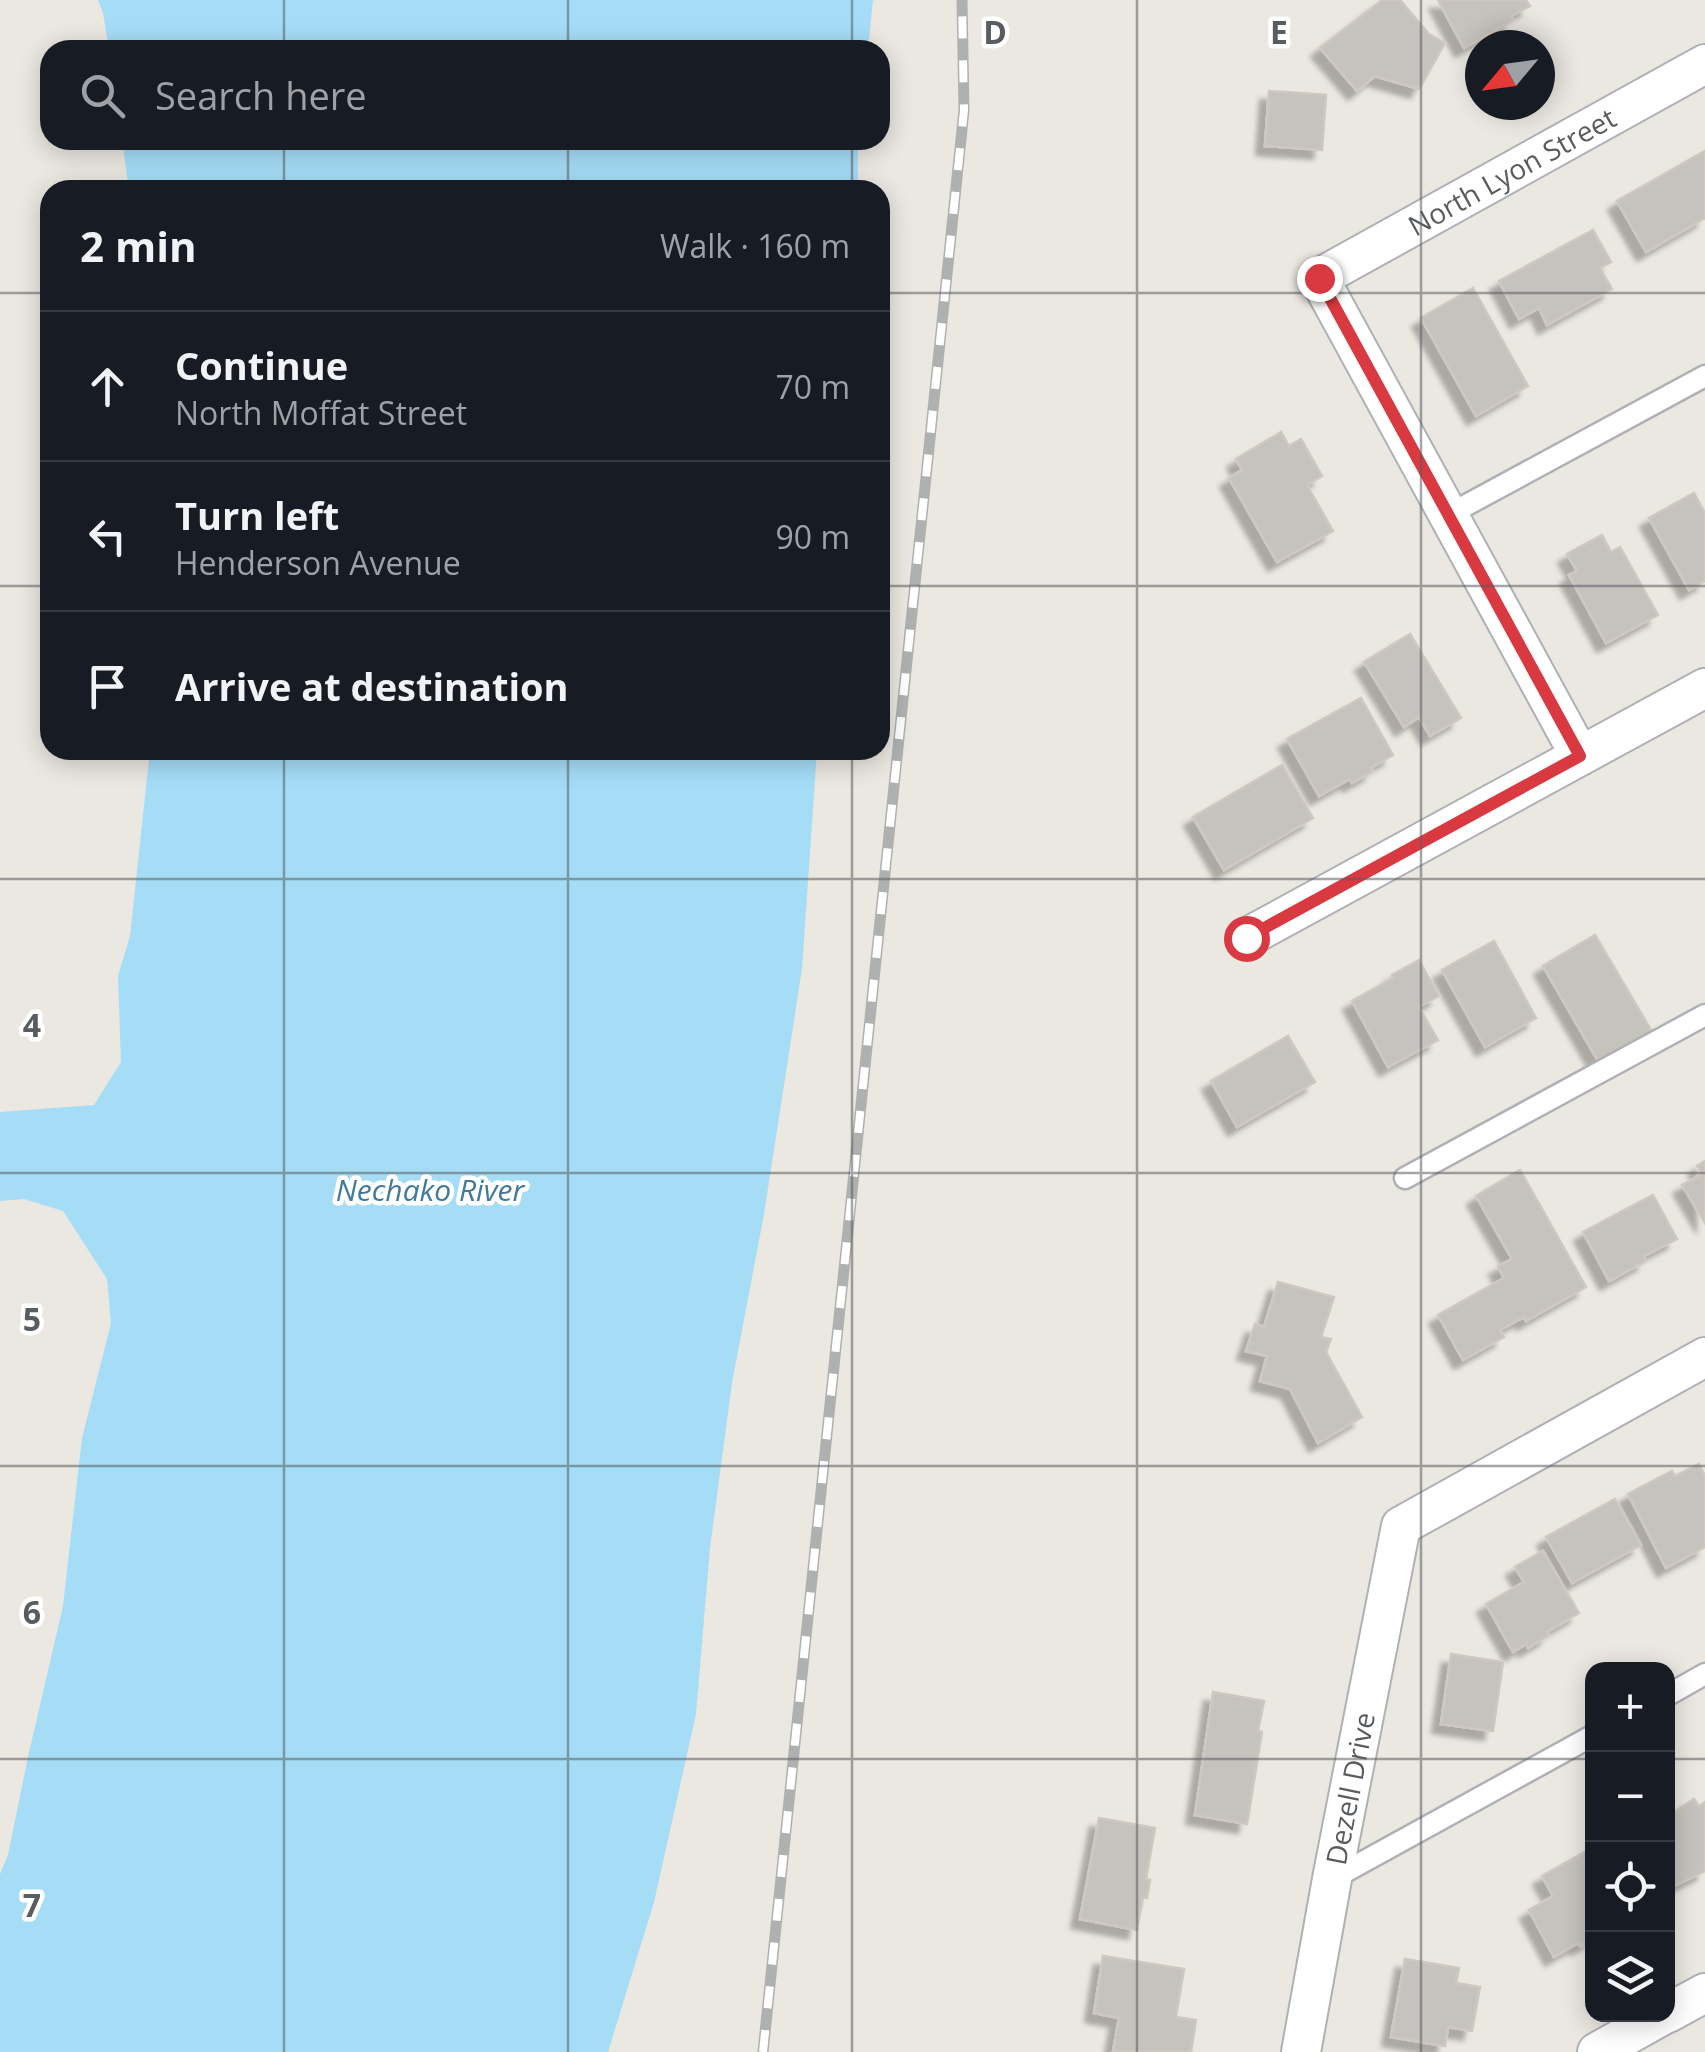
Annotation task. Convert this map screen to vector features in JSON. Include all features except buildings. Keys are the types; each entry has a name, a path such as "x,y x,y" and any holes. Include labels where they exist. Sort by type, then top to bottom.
{"street":[{"name":"North Lyon Street","path":"1448,515 1319,278 1705,64"},
{"path":"1448,515 1580,756"},
{"path":"1246,938 1705,688"},
{"name":"Dezell Drive","path":"1300,2052 1401,1526 1705,1357"},
{"path":"1675,2009 1705,1993"},
{"path":"1597,2052 1651,2022"}],"lane":[{"path":"1448,515 1705,376"},
{"path":"1405,1178 1705,1016"},
{"path":"1675,1690 1705,1674"},
{"path":"1332,1879 1585,1740"}],"water":[{"path":"98,0 873,0 869,40 107,40"},
{"path":"123,150 858,150 858,180 128,180"},
{"name":"Nechako River","path":"149,760 816,760 802,969 764,1214 732,1383 710,1548 696,1714 654,1902 608,2052 0,2052 0,1874 8,1855 63,1606 82,1438 111,1323 107,1279 63,1211 24,1199 0,1201 0,1112 94,1105 121,1062 118,976 130,936"}],"railway":[{"path":"763,2052 964,110 962,0"}],"route":[{"path":"1246,938 1580,756 1319,278"}]}
